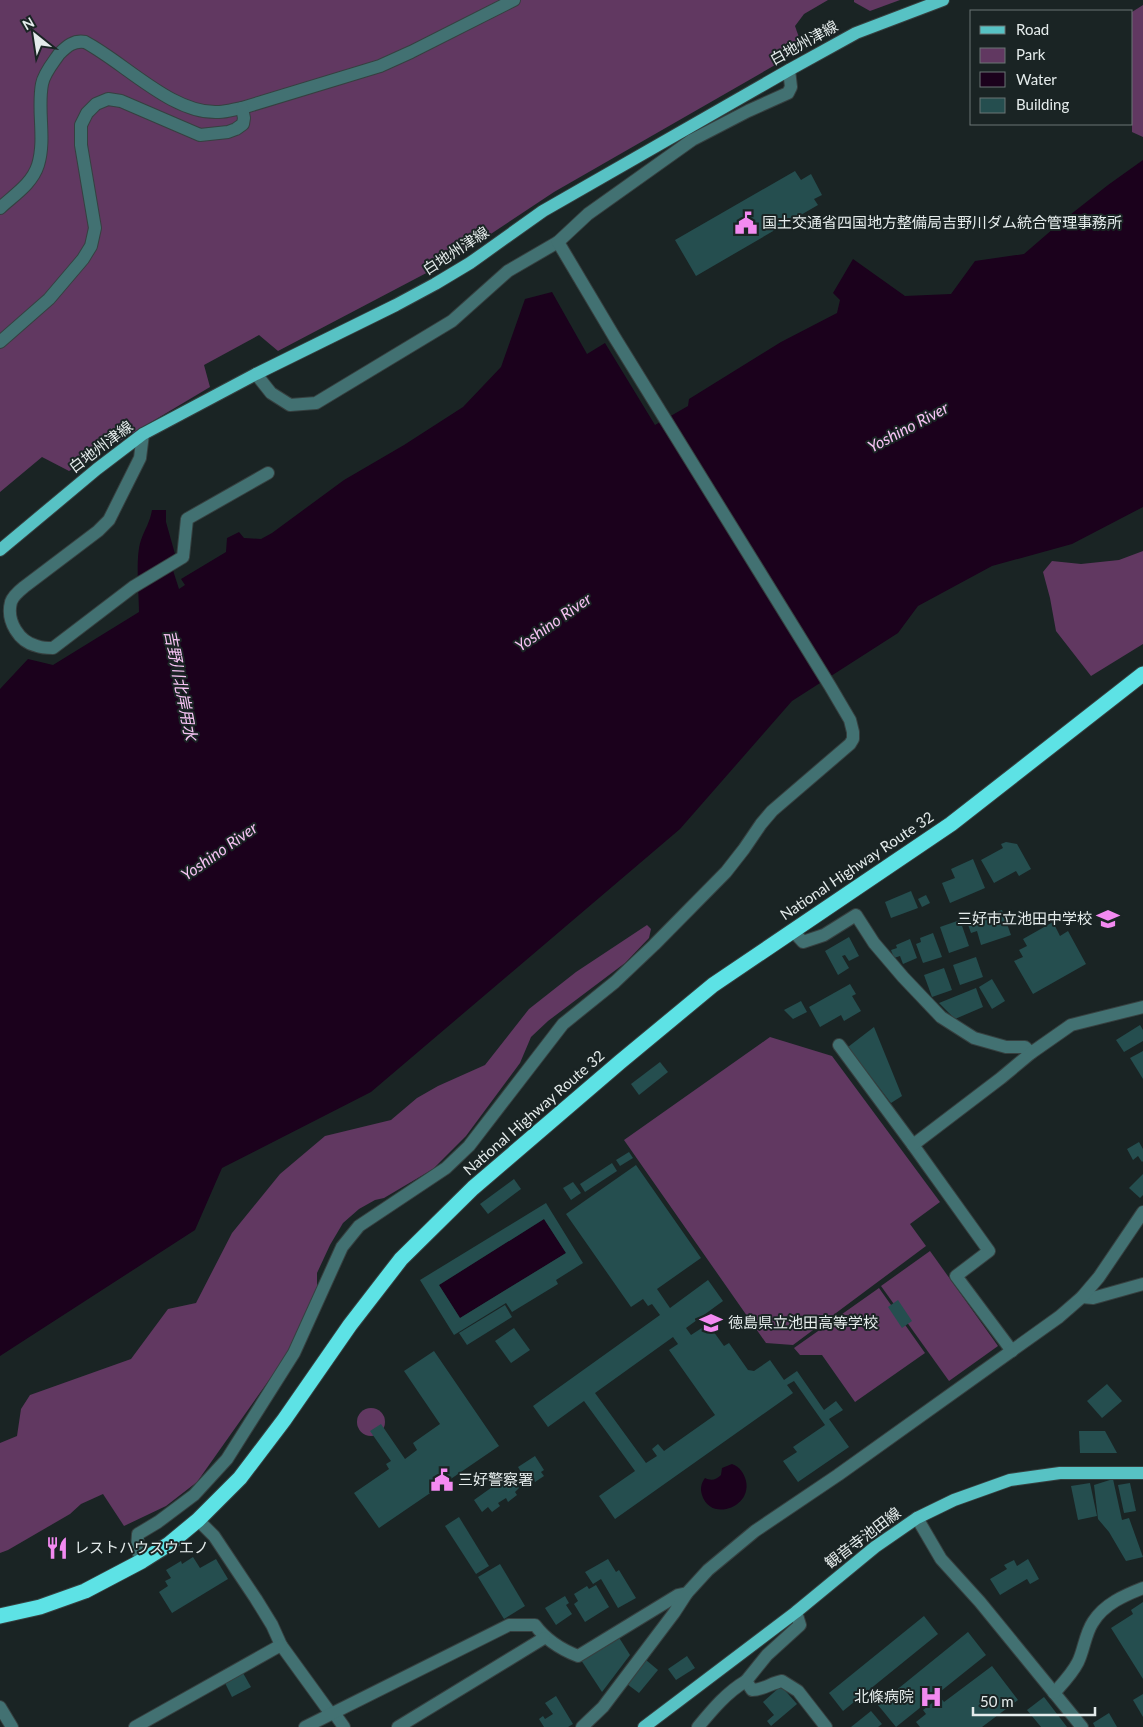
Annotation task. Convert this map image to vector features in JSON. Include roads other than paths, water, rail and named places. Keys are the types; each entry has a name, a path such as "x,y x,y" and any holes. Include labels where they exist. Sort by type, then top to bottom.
{"highway":[{"name":"National Highway Route 32","path":"0,1616 40,1607 85,1591 142,1561 169,1544 198,1520 240,1478 284,1420 350,1325 408,1252 473,1188 713,985 951,824 1143,674"}],"main road":[{"name":"白地州津線","path":"0,550 97,469 143,434 256,374 435,284 470,263 543,211 856,33 943,0"},
{"name":"観音寺池田線","path":"644,1727 796,1612 875,1547 917,1518 954,1500 1010,1480 1060,1473 1143,1473"}],"street":[{"path":"0,208 26,186 35,170 41,146 42,83 50,66 61,52 78,41 85,42 167,97 186,106 203,111 220,112 242,108 380,66 514,0"},
{"path":"256,374 271,393 290,405 316,403 452,321 508,271 558,242 588,214 692,140 788,93 791,87 788,70"},
{"path":"0,342 49,299 83,259 91,246 95,228 81,145 81,125 87,113 96,104 108,99 121,101 200,135 228,132 236,129 243,124 242,108"},
{"path":"142,1561 137,1549 138,1534 158,1522 194,1495 227,1459 294,1353 342,1247 359,1226 446,1168 469,1146 563,1024 615,982 654,945 726,872 772,811 850,744 853,739 850,720 830,686 615,338 558,242"},
{"path":"143,434 140,458 109,520 98,531 24,587 11,602 5,624 34,646 52,648 133,587 183,557 187,519 268,473"},
{"path":"793,931 803,942 824,935 856,915 874,943 941,1017 974,1038 1006,1047 1025,1047 1032,1053"},
{"path":"913,1145 1071,1025 1143,1007"},
{"path":"839,1045 989,1251 956,1276 1012,1351"},
{"path":"582,1727 602,1707 674,1613 687,1592 708,1570 755,1531 838,1475 1059,1317 1082,1297 1099,1277 1143,1212"},
{"path":"1082,1297 1093,1298 1143,1284"},
{"path":"917,1518 940,1559 980,1602 1082,1727"},
{"path":"198,1520 214,1536 244,1581 272,1625 281,1646 344,1727"},
{"path":"1054,1693 1068,1677 1078,1661 1092,1622 1103,1610 1122,1596 1143,1588"},
{"path":"305,1727 509,1625 535,1625 544,1638 578,1656 678,1595 687,1592"},
{"path":"698,1727 708,1714 746,1680 767,1655 800,1625 796,1612"},
{"path":"398,1727 544,1638"},
{"path":"135,1727 281,1646"},
{"path":"746,1680 752,1690 760,1690 770,1683 782,1681 798,1691 826,1727"},
{"path":"0,1707 12,1727"}],"water":[{"path":"1143,160 1143,507 1072,544 992,566 918,606 898,633 792,701 680,829 371,1092 222,1168 195,1230 0,1356 0,689 28,659 53,665 139,612 139,547 152,510 166,510 166,522 175,554 169,558 179,589 185,585 181,579 226,552 227,538 239,532 244,538 261,539 272,533 344,480 404,445 463,407 501,367 525,299 552,292 587,354 605,343 655,425 688,406 689,399 781,342 837,313 840,300 833,293 853,259 905,296 951,294 975,261 1024,254 1061,222"},
{"path":"544,1219 566,1253 460,1318 439,1285"},
{"path":"732,1464 743,1473 746,1481 746,1490 743,1498 729,1508 721,1510 713,1508 706,1503 702,1495 701,1488 703,1482 705,1478 711,1480 717,1478 721,1475 722,1468"}],"place":[{"name":"国土交通省四国地方整備局吉野川ダム統合管理事務所","path":"746,223"},
{"name":"三好市立池田中学校","path":"1108,919"},
{"name":"徳島県立池田高等学校","path":"711,1323"},
{"name":"三好警察署","path":"442,1480"},
{"name":"レストハウスウエノ","path":"57,1548"},
{"name":"北條病院","path":"931,1697"}],"water label":[{"name":"Yoshino River","path":"908,427"},
{"name":"Yoshino River","path":"553,622"},
{"name":"吉野川北岸用水","path":"181,685"},
{"name":"Yoshino River","path":"219,851"}]}
